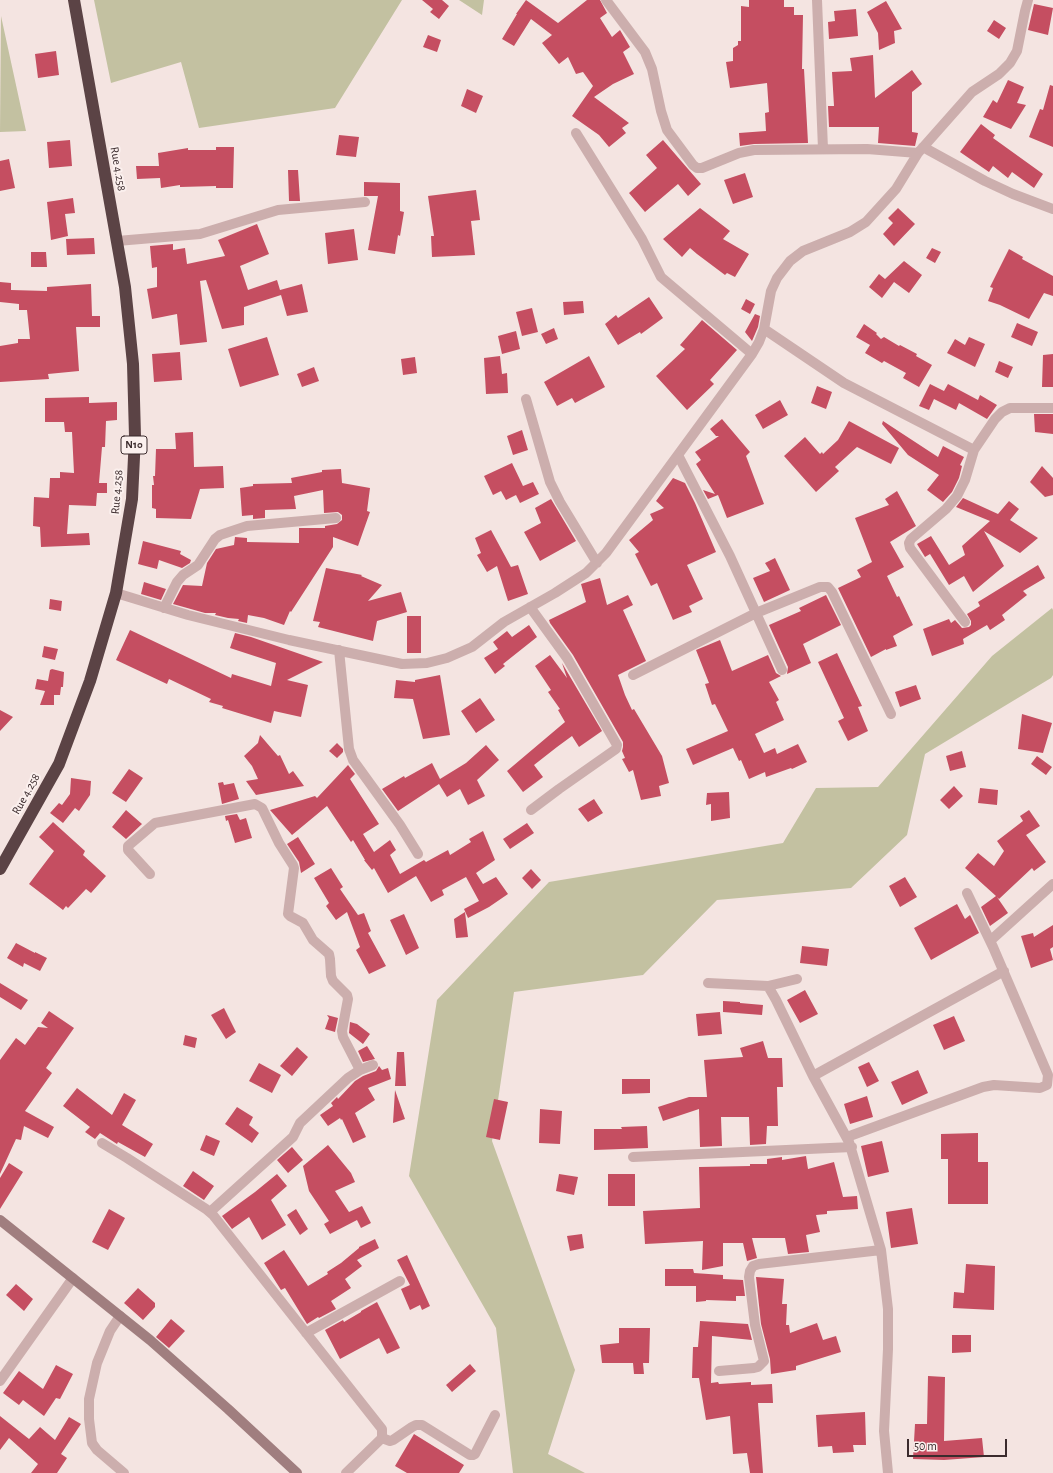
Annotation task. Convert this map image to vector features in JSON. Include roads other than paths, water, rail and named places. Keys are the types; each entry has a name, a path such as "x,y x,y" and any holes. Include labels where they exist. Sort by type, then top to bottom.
{"highway":[{"name":"Rue 4.258","path":"0,870 59,764 90,681 116,593 132,499 135,436 133,364 126,287 74,0"}],"street":[{"path":"606,0 645,52 652,69 661,111 667,130 693,165 697,168 702,168 739,153 754,150 920,150 1013,194 1053,209"},
{"path":"817,0 823,149"},
{"path":"116,593 188,615 289,640 402,664 427,663 447,658 472,647 504,622 568,585 586,573 606,553 752,354 764,329 772,291 777,278 790,261 803,251 850,232 866,222 896,189 920,150 972,92 999,74 1010,63 1017,51 1028,0"},
{"path":"576,133 642,239 661,277 752,354"},
{"path":"117,242 200,234 278,210 365,202"},
{"path":"764,329 844,384 974,450"},
{"path":"526,399 550,482 560,502 597,563"},
{"path":"965,622 910,548 909,543 911,538 946,509 957,496 965,480 974,450 1002,412 1010,408 1053,408"},
{"path":"678,455 730,556 782,670"},
{"path":"164,608 177,582 183,575 198,565 215,539 220,535 247,526 336,518"},
{"path":"633,675 756,613 820,587 828,588 832,592 891,714"},
{"path":"530,607 567,658 617,745 616,749 531,810"},
{"path":"339,650 349,749 353,760 400,824 418,854"},
{"path":"150,874 128,850 128,846 155,823 255,804 262,808 279,843 294,865 288,914 303,923 313,940 329,954 331,976 333,981 347,994 348,999 342,1031 343,1037 360,1070"},
{"path":"990,940 1053,884"},
{"path":"847,1137 982,1087 994,1085 1040,1088 1047,1085 1048,1075 1004,971 967,893"},
{"path":"813,1076 1004,971"},
{"path":"708,983 768,986 797,979"},
{"path":"768,986 813,1076 852,1147 881,1250 888,1309 888,1349 884,1431 888,1473"},
{"path":"210,1212 293,1137 300,1123 348,1078 360,1070 373,1065"},
{"path":"102,1143 210,1212 382,1429 382,1438 346,1473"},
{"path":"633,1157 852,1147"},
{"path":"0,1220 150,1340 297,1473"},
{"path":"719,1371 754,1368 758,1367 764,1361 755,1325 749,1277 753,1266 759,1264 881,1250"},
{"path":"0,1381 72,1278"},
{"path":"306,1333 400,1281"},
{"path":"120,1316 110,1331 97,1363 89,1399 89,1419 92,1443 97,1450 124,1473"},
{"path":"382,1438 390,1441 412,1427 422,1425 473,1456 495,1414"}]}
